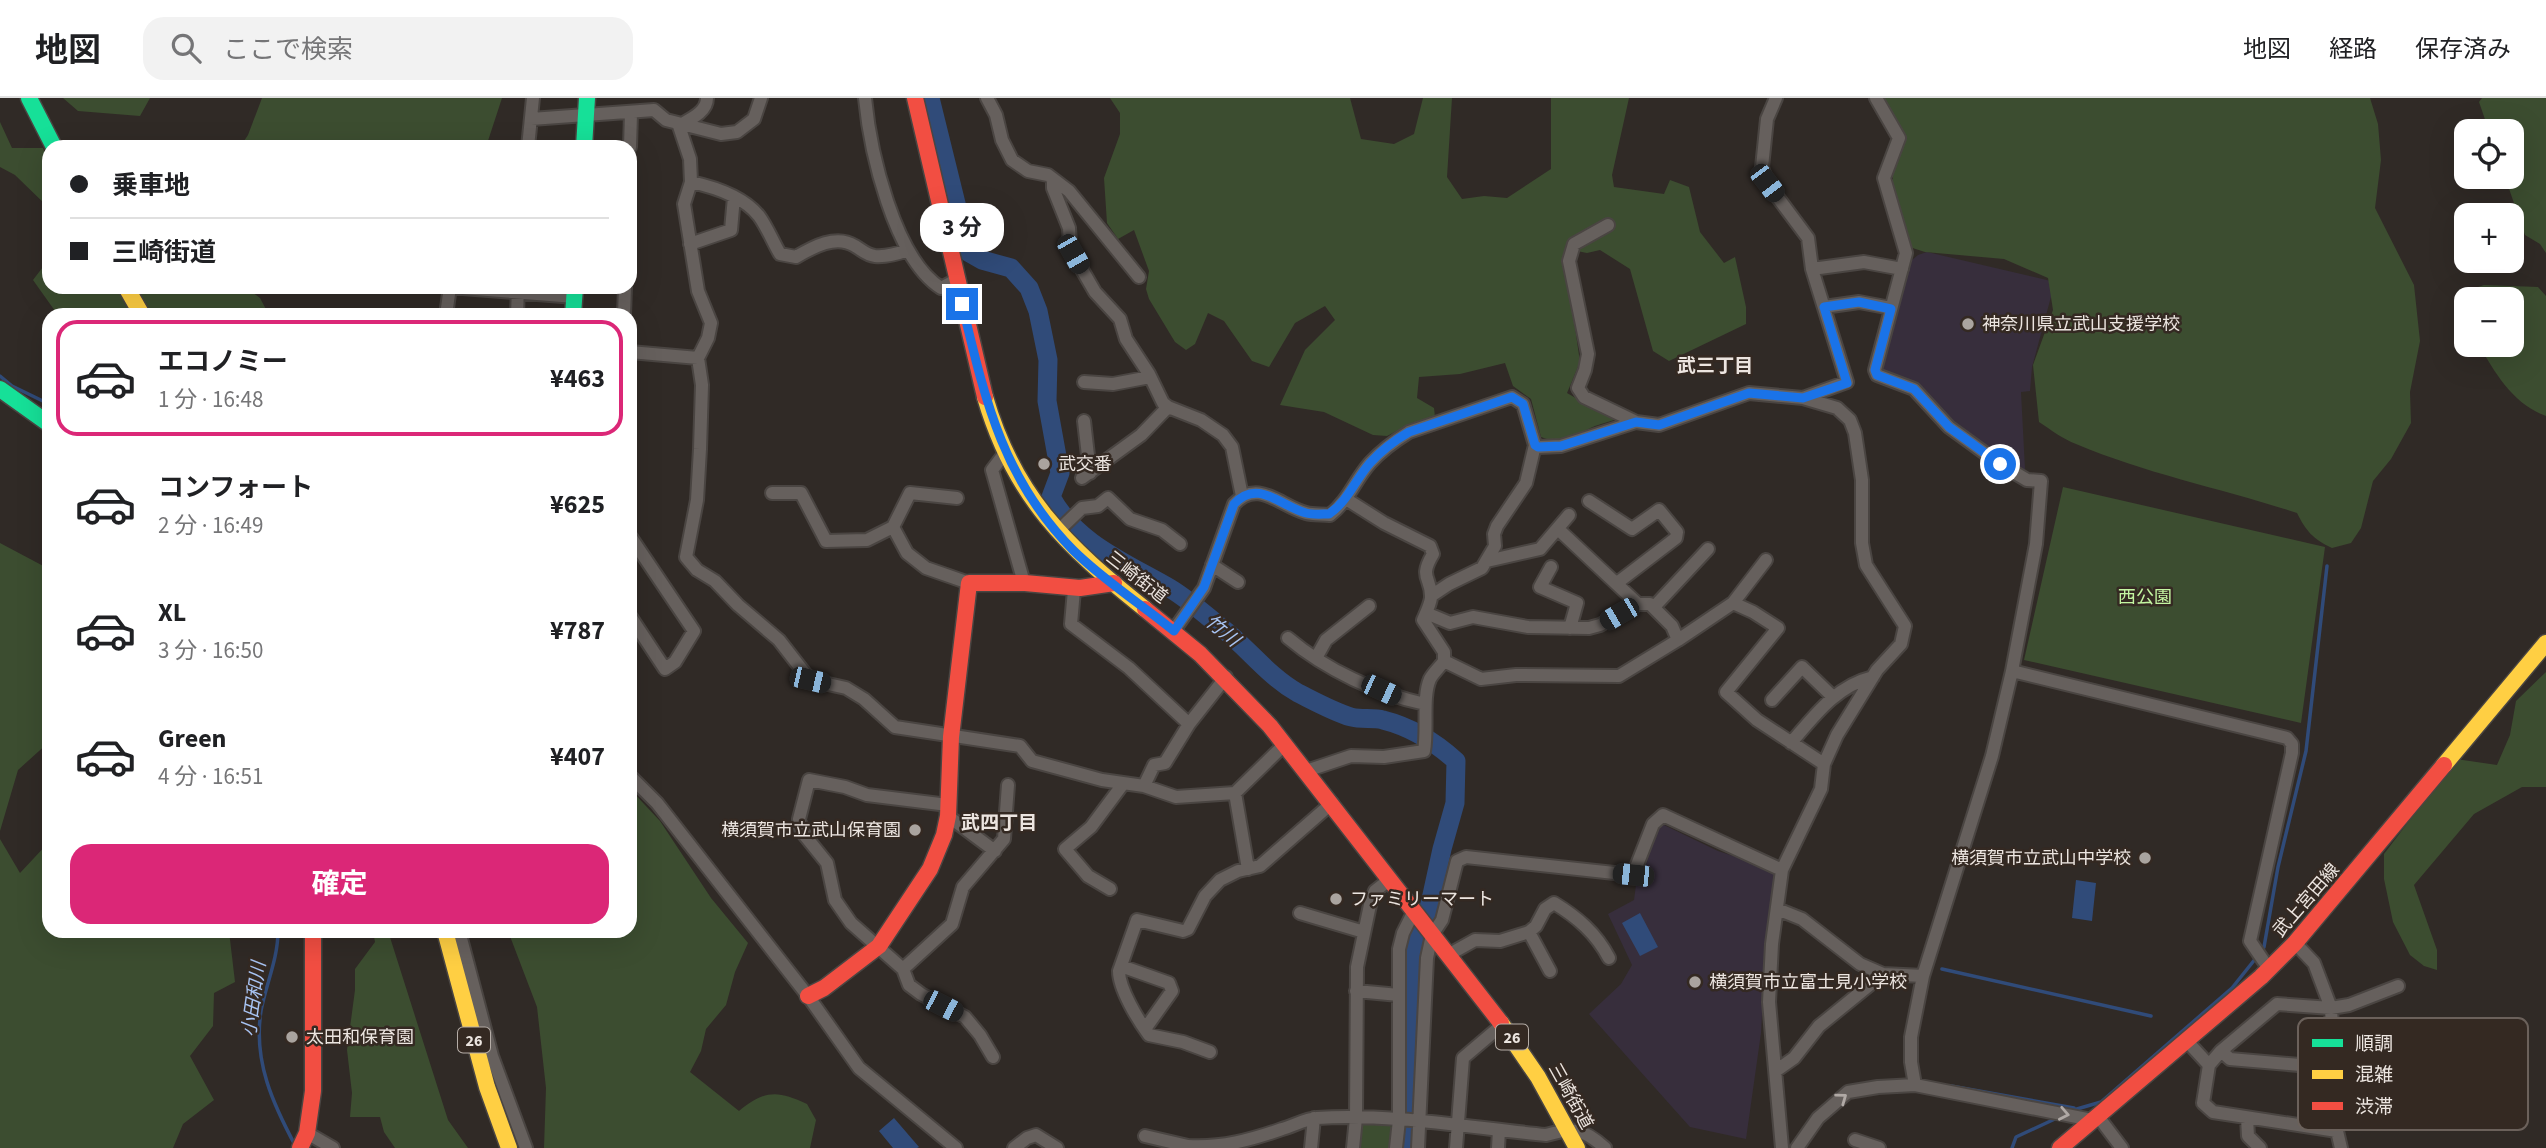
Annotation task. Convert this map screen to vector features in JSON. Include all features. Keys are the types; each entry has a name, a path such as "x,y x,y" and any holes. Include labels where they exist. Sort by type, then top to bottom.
{"main road":[{"path":"29,98 50,140"},
{"path":"36,98 57,140"},
{"path":"584,140 587,98"},
{"name":"三崎街道","path":"915,98 986,402 1005,453 1021,484 1074,551 1174,631 1226,677 1285,744 1503,1024 1528,1059 1577,1148"},
{"path":"0,390 42,419"},
{"path":"807,996 824,988 879,946 930,869 944,835 948,810 951,737 968,583 1024,583 1074,590 1100,588 1114,583"},
{"name":"武上宮田線","path":"2060,1148 2269,969 2295,943 2546,643"},
{"path":"303,1141 313,1091 313,938"},
{"name":"26","path":"441,938 474,1063 503,1148"},
{"name":"26","path":"447,938 487,1087 509,1148"}],"street":[{"path":"529,140 533,98"},
{"path":"680,124 697,116 709,98"},
{"path":"531,118 631,113 651,104 666,120 721,134 737,132 754,119 761,98"},
{"path":"865,98 870,134 887,204 908,250 932,282 941,288 956,280"},
{"path":"987,98 1012,159 1028,170 1048,175 1069,191 1139,276"},
{"path":"1776,98 1767,119 1762,167 1767,183 1808,238 1812,269 1847,383 1803,398"},
{"path":"1876,98 1899,138 1884,178 1906,253 1875,370 1877,375 1914,389 1949,427 2000,464 2027,480 2041,481 2036,544 2012,671 1992,756 1923,976 1911,1037 1915,1085"},
{"path":"630,140 631,113"},
{"path":"680,124 690,159 691,182 684,204 690,244 698,291 711,323 708,338 698,358 702,385 697,500 686,557 697,570 715,581 779,640 810,680 846,688 864,699 895,727 1020,746 1032,761 1123,784 1144,786 1175,797 1235,793 1285,744"},
{"path":"1053,178 1053,188 1069,228 1073,254 1095,292 1120,318 1126,339 1168,408 1201,420 1223,435 1232,447 1242,496"},
{"path":"691,182 713,187 746,203 759,216 780,254 796,257 816,245 840,242 852,244 871,256 888,257 908,250"},
{"path":"690,244 731,230 734,197"},
{"path":"1608,225 1574,244 1569,261 1588,354 1578,388 1584,397 1636,422 1659,425 1749,393 1803,398 1838,408 1853,426 1862,480 1862,543 1866,565 1905,626 1901,644 1873,677 1838,735 1824,764 1821,789 1782,870 1769,1002 1783,1148"},
{"path":"1812,269 1864,262 1902,270"},
{"path":"1824,307 1859,302 1891,309"},
{"path":"637,353 698,358"},
{"path":"1084,382 1113,384 1150,377"},
{"path":"1174,631 1204,587 1234,504 1242,496 1251,493 1267,494 1307,513 1329,514 1346,499 1370,463 1396,440 1409,432 1512,397 1523,404 1535,445 1526,483 1497,526 1494,534 1495,546 1482,568 1431,596"},
{"path":"1084,421 1086,476 1141,435 1168,408"},
{"path":"1535,445 1561,446 1636,422"},
{"path":"1005,453 992,470 1024,583"},
{"path":"772,493 801,493 826,541 867,541 893,527 910,493 957,498"},
{"path":"1057,532 1082,508 1098,506 1108,498 1130,519 1162,530 1180,544"},
{"path":"1306,771 1351,756 1384,757 1424,751 1428,732 1425,704 1430,678 1444,661 1444,652 1423,620 1431,596 1424,577 1426,564 1433,554 1430,546 1384,523 1346,499"},
{"path":"1589,501 1632,529 1659,510 1677,532 1676,538 1617,583"},
{"path":"1487,561 1536,551 1569,515"},
{"path":"893,527 908,553 926,568 968,583"},
{"path":"1558,529 1638,604"},
{"path":"637,546 694,631 675,662 665,669 637,627"},
{"path":"1654,607 1708,549"},
{"path":"1444,661 1481,679 1516,675 1619,676 1733,603 1766,560"},
{"path":"1212,565 1238,582"},
{"path":"1551,567 1540,587 1577,603 1570,628"},
{"path":"1074,590 1071,624 1129,668 1189,724"},
{"path":"1733,603 1778,628 1726,692 1757,720 1824,764"},
{"path":"1426,613 1450,623 1472,617 1528,627 1589,628 1600,625 1638,604 1650,604 1672,626 1678,640"},
{"path":"1316,658 1326,640 1368,606"},
{"path":"1288,638 1316,658 1398,698 1425,704"},
{"path":"1772,700 1802,667 1832,696"},
{"path":"2012,671 2287,738 2292,744 2292,753 2250,941 2269,969"},
{"path":"1144,786 1154,765 1165,763 1189,724 1226,677"},
{"path":"1791,743 1832,696 1849,685 1873,677"},
{"path":"993,1057 965,1017 909,985 903,969 851,923 835,900 827,863 802,832 799,819 809,780 867,795 948,810 995,852"},
{"path":"637,783 657,803 807,996 859,1068 956,1148"},
{"path":"1110,889 1088,876 1065,849 1091,827 1123,784"},
{"path":"903,969 952,923 963,887 1004,839 1008,785"},
{"path":"1235,793 1248,869"},
{"path":"1210,1052 1183,1042 1149,1035 1145,1029 1119,979 1136,920 1182,931 1188,929 1205,896 1220,880 1238,871 1260,866 1332,803"},
{"path":"1418,1148 1425,979 1433,936 1443,920 1457,861 1465,858 1633,875 1653,824 1663,815 1782,870"},
{"path":"1353,1148 1356,1118 1357,967 1371,900 1376,891 1389,880"},
{"path":"1448,955 1475,940 1500,941 1529,932 1536,926 1545,909 1554,903 1575,916 1600,940 1609,958"},
{"path":"1777,909 1802,919 1860,964 1882,974 1923,976"},
{"path":"1300,913 1364,932"},
{"path":"1396,1148 1399,1120 1399,949 1403,933 1416,914"},
{"path":"1529,932 1550,971"},
{"path":"461,938 492,1056 526,1148"},
{"path":"2295,943 2314,963 2331,1008 2332,1018"},
{"path":"1121,966 1169,983 1172,991 1145,1029"},
{"path":"1777,1070 1794,1058 1819,1026 1882,974"},
{"path":"2298,1125 2213,1112 2203,1103 2209,1065 2221,1051 2277,1004 2331,1008 2398,986"},
{"path":"1356,991 1399,995"},
{"path":"1456,1148 1463,1058 1503,1024"},
{"path":"2186,1040 2209,1065"},
{"path":"2221,1051 2230,1059 2298,1065"},
{"path":"1797,1148 1818,1118 1848,1092 1915,1085 2094,1118 2122,1148"},
{"path":"1311,1148 1314,1118"},
{"path":"1145,1136 1188,1147 1228,1147 1314,1118 1356,1118 1499,1130 1546,1142 1568,1128 1590,1135 1605,1148"},
{"path":"2247,1118 2248,1136 2260,1148"},
{"path":"1498,1148 1499,1130"},
{"path":"2330,1130 2337,1131 2342,1148"},
{"path":"1269,1148 1270,1133"},
{"path":"1014,1148 1035,1135 1056,1148"},
{"path":"1855,1140 1876,1147"},
{"path":"303,1141 332,1148"}],"shaded area":[{"name":"神奈川県立武山支援学校","path":"1927,252 2055,282 2032,367 2030,391 2021,392 2025,469 2020,472 1952,426 1913,387 1883,374 1879,366 1912,260"},
{"name":"横須賀市立富士見小学校","path":"1664,825 1718,851 1773,869 1775,875 1768,979 1763,995 1761,1033 1746,1139 1690,1127 1589,1014 1621,984 1632,965 1608,914 1634,900 1636,885 1630,883 1657,828"}],"green space":[{"path":"63,98 150,98 140,116 78,111"},
{"path":"262,98 502,98 488,140 245,140"},
{"path":"1110,98 1350,98 1361,139 1394,144 1414,134 1423,98 1452,98 1447,177 1462,199 1484,196 1507,198 1551,169 1551,98 1629,98 1612,175 1614,187 1664,194 1670,180 1689,187 1700,232 1724,263 1735,257 1746,307 1746,324 1669,361 1653,351 1630,269 1600,250 1587,253 1577,251 1565,258 1580,362 1567,393 1614,420 1558,443 1541,437 1531,399 1513,386 1505,363 1460,374 1419,377 1417,398 1434,408 1435,417 1412,423 1387,436 1373,435 1324,412 1280,405 1305,350 1335,320 1325,306 1295,323 1269,367 1252,361 1224,321 1208,313 1195,344 1186,350 1175,342 1149,299 1146,289 1149,271 1134,230 1118,239 1107,223 1104,178 1120,134 1120,113"},
{"path":"1880,98 2370,98 2378,124 2381,160 2375,208 2414,285 2420,341 2410,392 2411,423 2391,459 2373,481 2361,528 2351,543 2332,548 2311,534 2297,513 2103,455 2066,440 2039,422 2033,365 2053,310 2048,278 2004,259 1925,252 1900,244 1891,206 1896,128"},
{"path":"2482,98 2546,98 2546,253 2540,244 2525,235 2524,203 2514,203 2509,189 2524,189 2524,119 2485,119 2479,102"},
{"path":"0,122 12,148 42,148 42,201 15,175 0,167"},
{"path":"42,268 42,293 33,280"},
{"path":"2484,285 2538,287 2546,296 2546,416 2534,411 2515,396 2486,357 2524,357 2524,287 2478,287"},
{"path":"43,294 255,294 265,308 53,308"},
{"name":"西公園","path":"2063,487 2325,547 2301,723 2024,660"},
{"path":"0,543 42,565 42,748 18,770 0,831"},
{"path":"2546,672 2546,787 2522,787 2474,814 2414,885 2437,950 2437,970 2424,966 2410,955 2393,922 2384,879 2384,854 2456,759 2497,765 2510,735 2516,701"},
{"path":"637,796 660,821 711,898 748,943 735,972 726,1005 706,1029 701,1051 690,1072 739,1111 756,1099 772,1094 787,1096 807,1104 816,1120 810,1148 544,1148 546,1088 537,1007 511,938 637,938"},
{"path":"0,839 20,873 42,849 42,938 230,938 235,982 214,993 213,1026 190,1056 214,1100 183,1124 173,1148 0,1148"},
{"path":"374,938 390,938 448,1120 468,1148 395,1148 384,1132 380,1117 350,1117 352,1093 347,1050 355,969 375,942"},
{"path":"1356,1118 1399,1120 1396,1148 1353,1148"}],"water":[{"path":"2076,880 2096,883 2092,921 2072,918"},
{"path":"1640,913 1658,947 1640,956 1622,923"},
{"path":"894,1118 919,1147 893,1148 879,1131"}],"waterway":[{"name":"竹川","path":"930,98 968,252 982,260 1011,268 1029,288 1038,311 1048,360 1047,401 1060,473 1051,497 1061,513 1087,539 1188,600 1277,678 1298,693 1351,717 1379,719 1413,731 1456,761 1455,803 1430,904 1415,951 1409,1008 1403,1148"},
{"name":"小田和川","path":"0,376 12,386 42,401"},
{"path":"2261,952 2306,751 2327,566"},
{"name":"小田和川","path":"277,938 261,1011 260,1047 267,1082 296,1147"},
{"path":"2070,1111 2101,1102 2232,988 2256,958"},
{"path":"1942,969 2151,1016"},
{"path":"1951,1086 2074,1108"},
{"path":"2012,1148 2016,1137 2057,1118"}],"traffic: fast":[{"path":"29,98 50,140"},
{"path":"584,140 587,98"},
{"path":"574,294 574,308"},
{"path":"0,389 42,419"}],"traffic: slow":[{"path":"130,294 138,308"},
{"path":"985,397 1011,463 1046,517 1067,541 1145,609"},
{"path":"2444,765 2546,643"},
{"path":"447,938 487,1087 509,1148"},
{"path":"1501,1023 1538,1077 1577,1148"}],"traffic: jam":[{"path":"915,98 985,397"},
{"path":"808,996 824,988 879,946 930,869 944,835 948,816 951,737 969,583 1025,583 1080,588 1114,583"},
{"path":"1145,609 1200,654 1270,726 1501,1023"},
{"path":"2060,1148 2261,977 2295,943 2444,765"},
{"path":"300,1148 307,1133 313,1091 313,938"}],"place":[{"name":"神奈川県立武山支援学校","path":"1968,324"},
{"name":"武交番","path":"1044,464"},
{"name":"横須賀市立武山保育園","path":"915,830"},
{"name":"横須賀市立武山中学校","path":"2145,858"},
{"name":"ファミリーマート","path":"1336,899"},
{"name":"横須賀市立富士見小学校","path":"1695,982"},
{"name":"太田和保育園","path":"292,1037"}],"district":[{"name":"武三丁目","path":"1715,365"},
{"name":"武四丁目","path":"999,822"}],"route":[{"path":"962,304 986,402 1005,453 1021,484 1074,551 1174,631 1204,587 1234,504 1242,496 1251,493 1267,494 1307,513 1329,514 1340,507 1370,463 1396,440 1409,432 1512,397 1523,404 1535,445 1538,447 1561,446 1636,422 1659,425 1749,393 1803,398 1847,383 1824,307 1859,302 1891,309 1875,370 1877,375 1914,389 1949,427 2000,464"}]}
